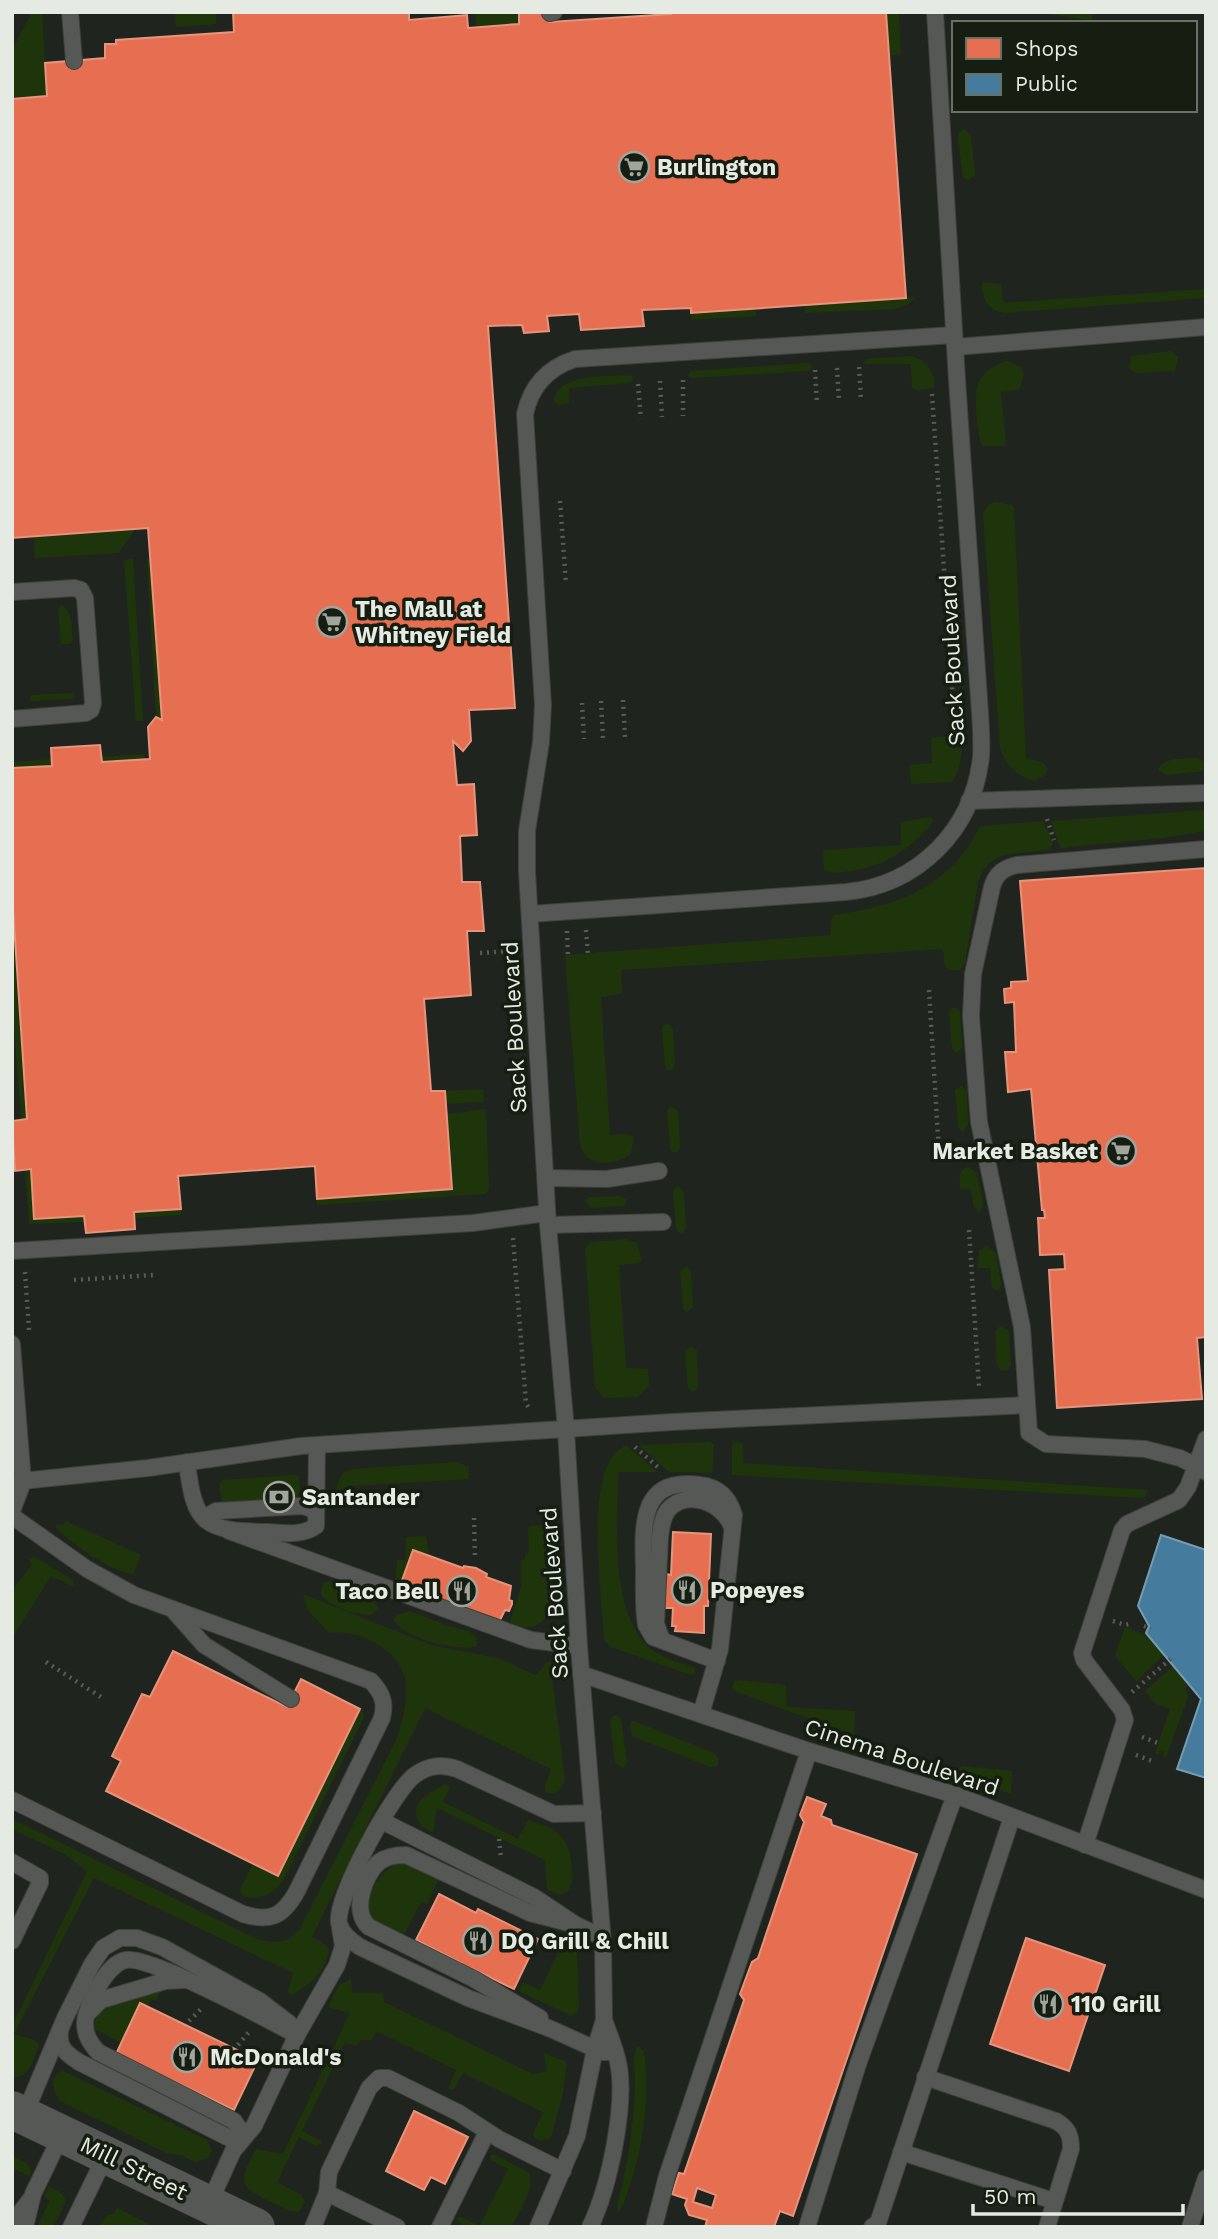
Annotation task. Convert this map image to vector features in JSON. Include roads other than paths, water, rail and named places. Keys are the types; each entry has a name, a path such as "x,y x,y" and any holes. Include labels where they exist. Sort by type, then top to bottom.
{"street":[{"name":"Mill Street","path":"18,2113 256,2227"}],"lane":[{"path":"70,12 74,61"},
{"name":"Sack Boulevard","path":"538,2227 564,2171 582,2119 595,2049 604,2020 602,1937 579,1646 566,1430 548,1219 530,914 846,892 876,887 904,876 930,858 950,835 969,801 977,778 981,739 935,12"},
{"path":"530,914 527,831 541,742 543,705 524,429 526,408 535,387 543,377 557,366 585,357 1206,327"},
{"path":"12,592 74,588 81,590 85,598 93,703 91,710 86,713 12,719"},
{"path":"969,801 1206,793"},
{"path":"1201,1469 1180,1458 1145,1449 1046,1444 1030,1433 1022,1327 979,1122 971,993 994,879 1006,868 1206,849"},
{"path":"546,1178 607,1179 659,1171"},
{"path":"12,1251 548,1219 663,1222"},
{"path":"12,1344 16,1484 12,1514 112,1584 172,1610 359,1675 371,1681 384,1700 382,1718 291,1902 283,1911 271,1917 261,1919 243,1914 12,1800"},
{"path":"16,1484 317,1445 612,1426 1027,1405"},
{"path":"1085,1845 1125,1720 1122,1710 1084,1660 1082,1653 1122,1530 1127,1524 1179,1500 1201,1469 1206,1439"},
{"path":"229,1531 306,1533 316,1526 317,1445"},
{"path":"187,1462 194,1503 208,1520 229,1531 531,1640 579,1646"},
{"path":"701,1714 718,1661 734,1515 725,1496 715,1489 697,1484 676,1484 655,1496 645,1515 643,1529 646,1625 653,1637 718,1661"},
{"path":"666,1643 659,1635 656,1624 660,1537 667,1511 681,1501 700,1500 708,1503 727,1517 732,1525 733,1540"},
{"path":"208,1520 208,1516 216,1511 302,1506 312,1508 316,1514"},
{"path":"172,1610 204,1645 291,1699"},
{"name":"Cinema Boulevard","path":"581,1674 809,1751 955,1795 1206,1890"},
{"path":"654,2227 667,2176 809,1751"},
{"path":"209,2204 233,2151 254,2126 297,2035 337,1965 343,1947 339,1911 342,1898 382,1821 407,1781 423,1770 441,1765 457,1769 554,1814 593,1813"},
{"path":"807,2227 858,2064 955,1795"},
{"path":"879,2226 925,2077 1012,1816"},
{"path":"382,1821 534,1897 576,1925 602,1937"},
{"path":"565,2035 474,1979 375,1931 361,1917 360,1902 374,1868 395,1855 406,1855 530,1913 576,1925"},
{"path":"12,1862 40,1878 12,1941"},
{"path":"340,1928 360,1947 468,1998 595,2049 615,2052"},
{"path":"18,2113 97,1956 112,1942 127,1937 148,1940 260,2001 292,2025 297,2035"},
{"path":"239,2143 240,2130 234,2120 98,2052 87,2037 86,2018 95,1992 111,1968 129,1959 149,1964 186,1980 297,2035"},
{"path":"86,2018 101,2000 165,1980 186,1980"},
{"path":"590,2227 605,2190 614,2147 619,2089 618,2063 604,2020"},
{"path":"60,2030 59,2041 62,2049 79,2062 239,2143"},
{"path":"925,2077 1063,2125 1071,2139 1071,2149 1047,2227"},
{"path":"313,2227 327,2193 330,2171 369,2088 379,2078 388,2078 459,2113 487,2132 564,2171"},
{"path":"440,2227 487,2132"},
{"path":"12,2223 30,2200 62,2134"},
{"path":"901,2152 1054,2202"},
{"path":"71,2227 106,2155"},
{"path":"1190,2227 1206,2178"},
{"path":"327,2193 397,2227"},
{"path":"25,2227 30,2200"}],"place":[{"name":"Burlington","path":"634,167"},
{"name":"The Mall at Whitney Field","path":"332,622"},
{"name":"Market Basket","path":"1121,1151"},
{"name":"Santander","path":"279,1497"},
{"name":"Popeyes","path":"687,1590"},
{"name":"Taco Bell","path":"462,1591"},
{"name":"DQ Grill & Chill","path":"478,1941"},
{"name":"110 Grill","path":"1048,2004"},
{"name":"McDonald's","path":"187,2057"}]}
